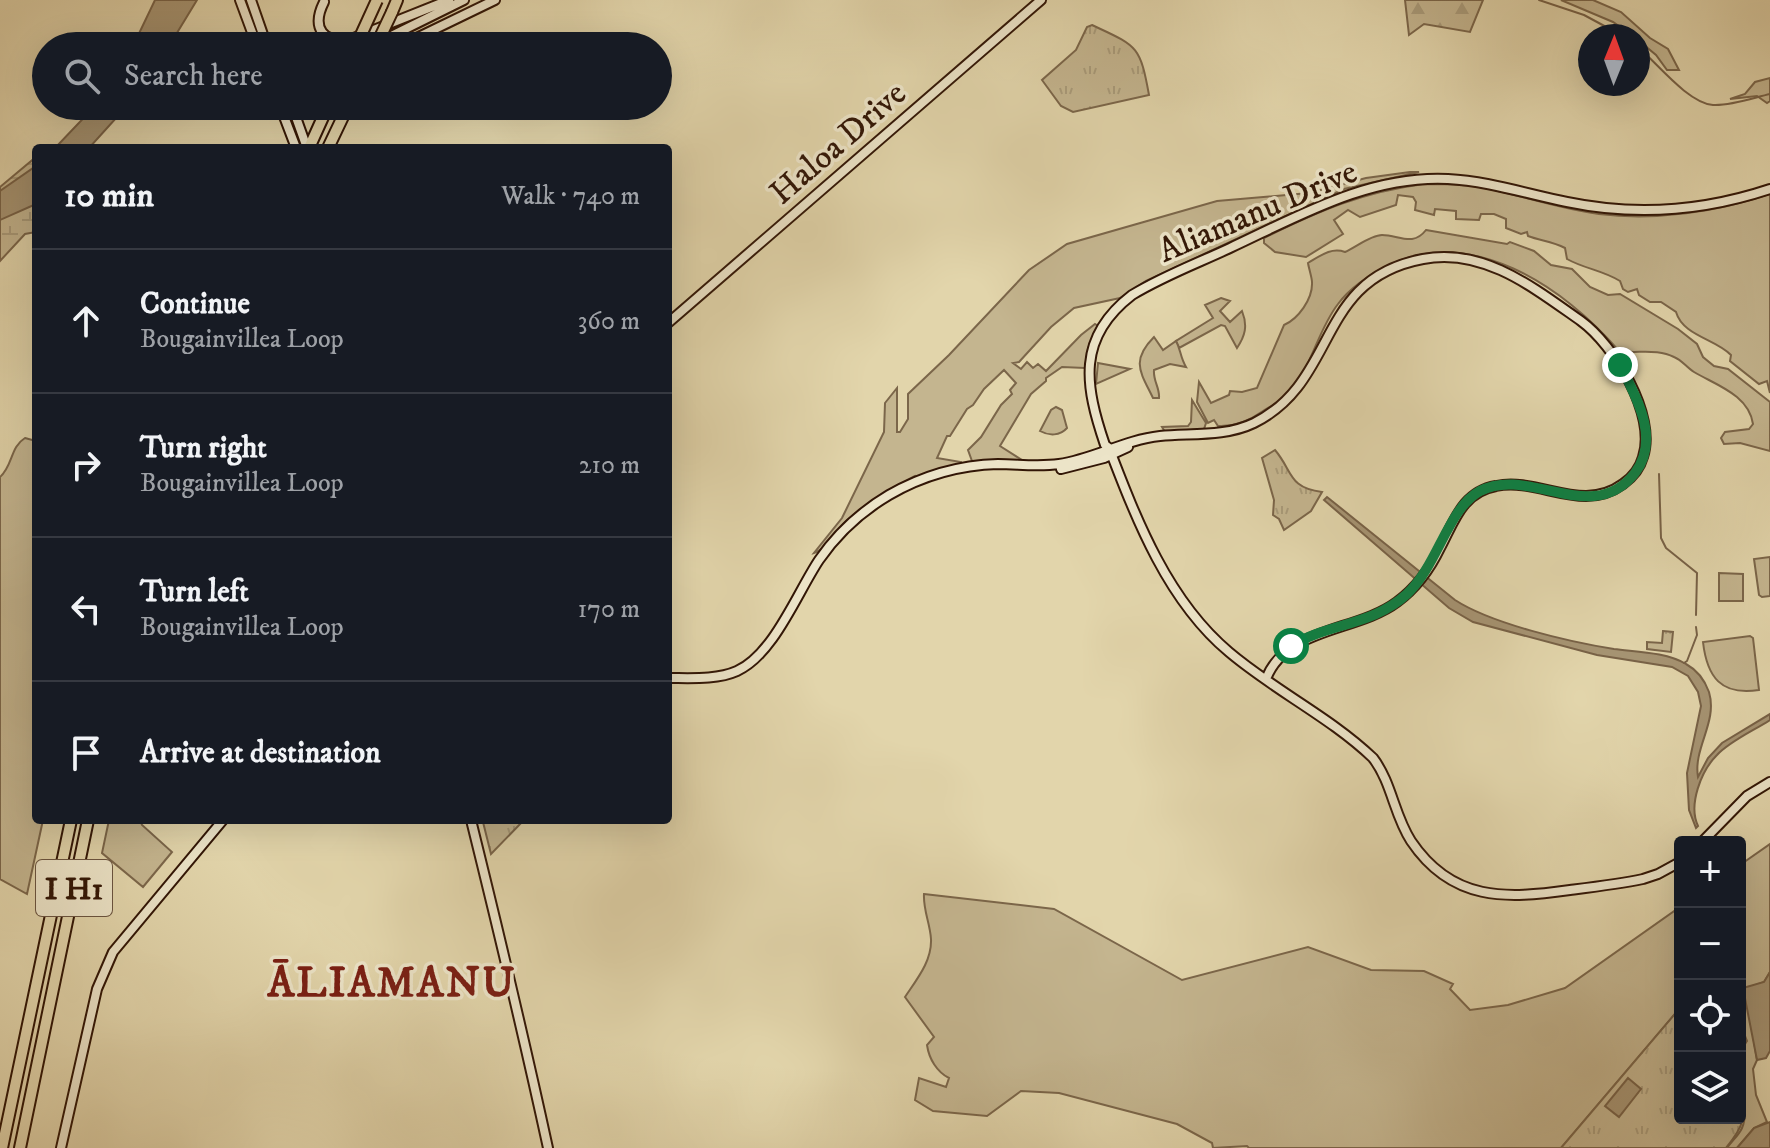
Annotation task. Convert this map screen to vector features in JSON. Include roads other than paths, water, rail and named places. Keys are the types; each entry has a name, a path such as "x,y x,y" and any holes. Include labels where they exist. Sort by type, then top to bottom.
{"highway":[{"path":"359,32 370,0"},
{"path":"361,32 377,0"},
{"path":"380,32 397,0"},
{"path":"310,144 321,120"},
{"path":"330,144 341,120"},
{"name":"I H1","path":"2,1148 70,824"},
{"name":"I H1","path":"20,1148 87,824"}],"street":[{"path":"240,0 252,32"},
{"path":"251,0 262,32"},
{"path":"365,32 449,0"},
{"path":"401,32 464,0"},
{"path":"429,32 495,0"},
{"name":"Haloa Drive","path":"672,320 1041,0"},
{"path":"324,2 319,14 320,28 324,32"},
{"path":"285,120 294,144"},
{"path":"297,120 306,144"},
{"name":"Aliamanu Drive","path":"1110,451 1105,445 1088,380 1093,348 1107,319 1123,302 1152,284 1357,192 1393,183 1446,179 1487,184 1592,206 1653,210 1717,203 1770,189"},
{"path":"672,678 726,675 750,663 766,648 825,551 858,517 891,494 923,479 955,469 989,465 1060,469 1142,439 1249,426 1290,398 1305,380 1344,306 1361,288 1387,270 1413,261 1440,257 1477,261 1505,271 1580,320 1610,349 1646,425 1643,457 1630,479 1605,494 1576,496 1510,484 1483,490 1471,497 1457,512 1426,571 1397,602 1373,616 1295,644 1268,672 1266,679"},
{"path":"1110,451 1140,527 1181,596 1205,629 1229,652 1373,758 1386,778 1410,839 1438,870 1462,886 1489,895 1526,896 1635,881 1674,865"},
{"path":"1708,836 1747,796 1770,782"},
{"path":"61,1148 101,976 121,941 220,824"},
{"path":"472,824 548,1148"}],"waterway":[{"path":"1539,0 1601,24"},
{"path":"1650,58 1683,90 1703,103 1727,104 1770,94"},
{"path":"1659,474 1661,538 1666,548 1697,573 1696,615"},
{"path":"1684,663 1697,635 1696,627"}],"district":[{"name":"ĀLIAMANU","path":"392,981"}]}
